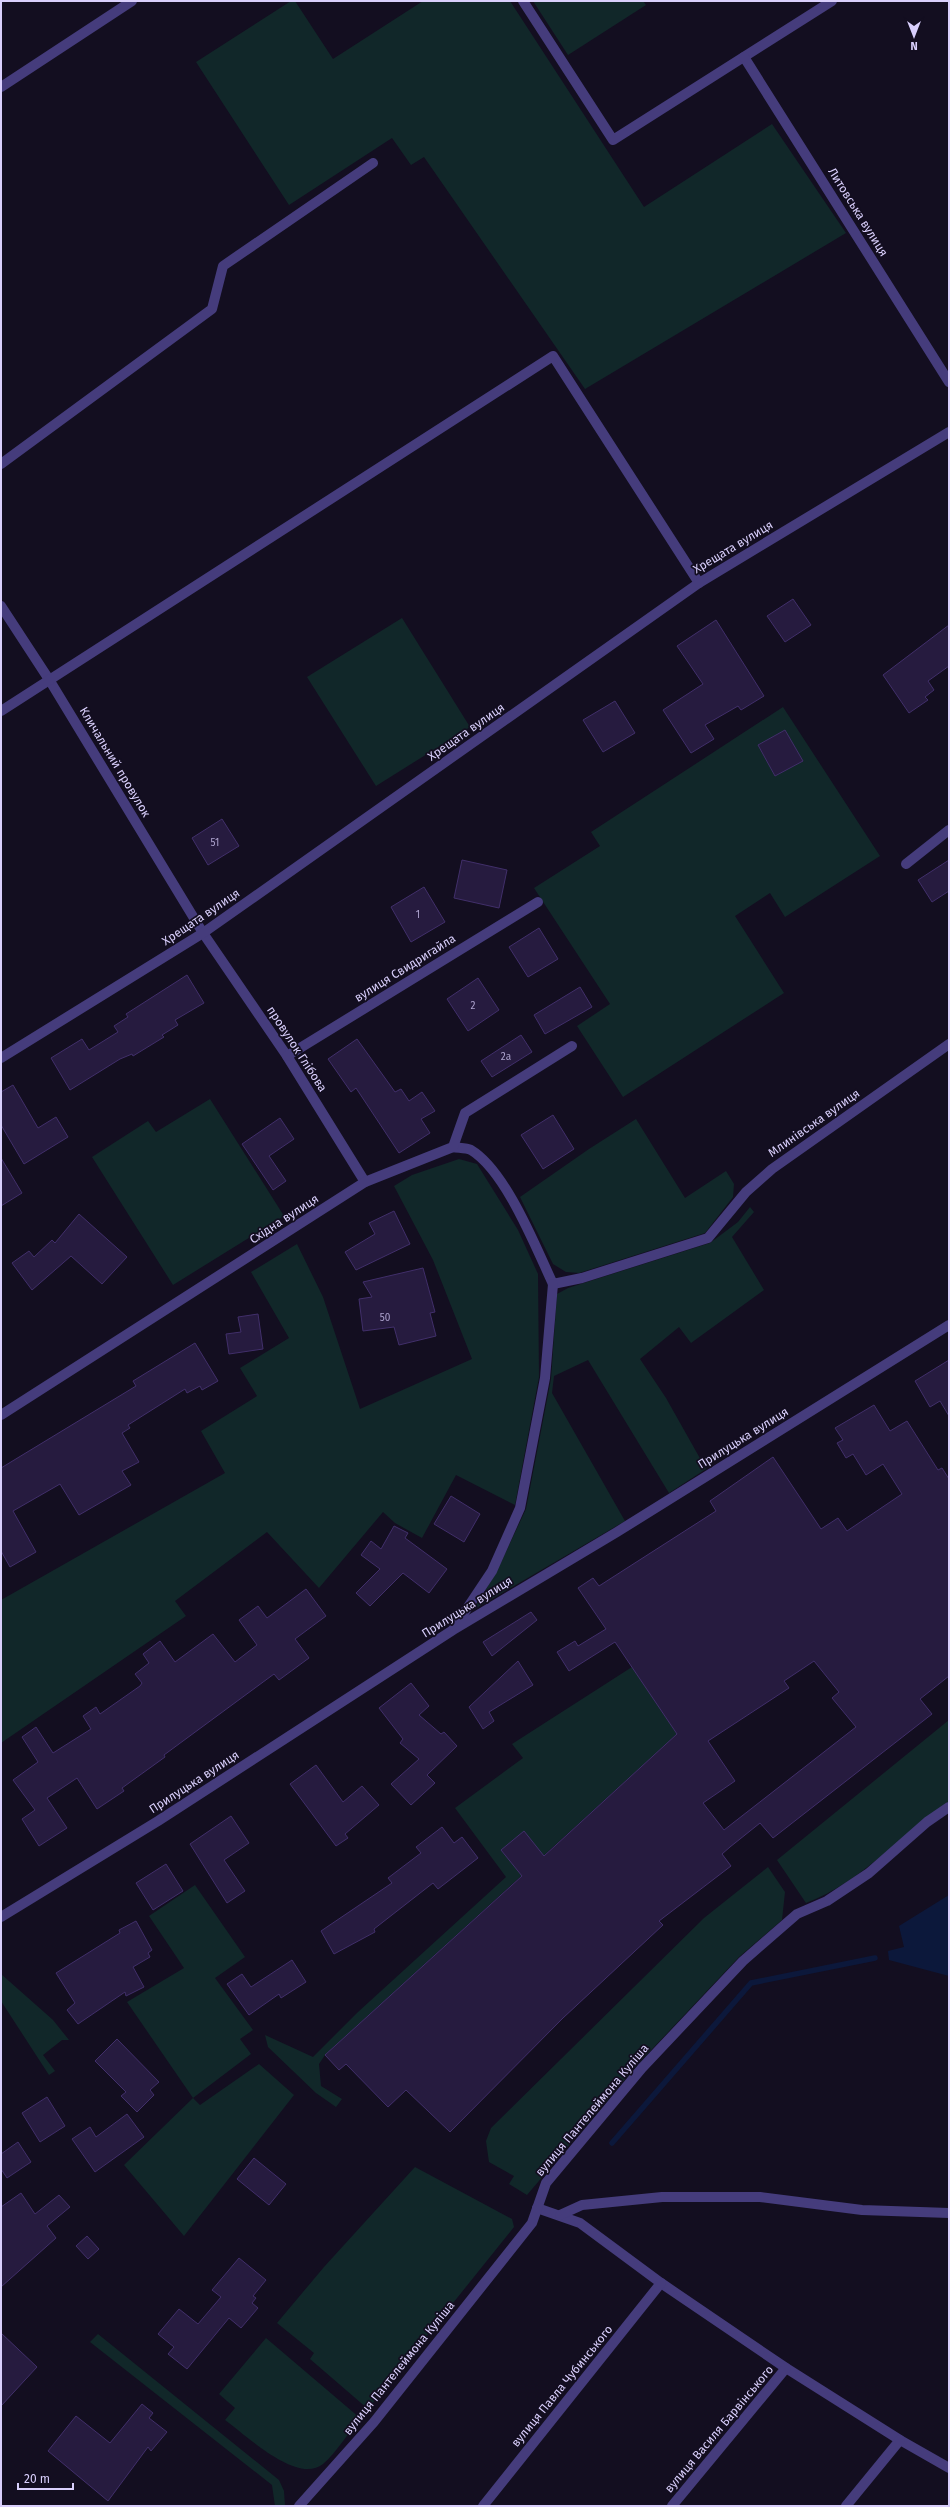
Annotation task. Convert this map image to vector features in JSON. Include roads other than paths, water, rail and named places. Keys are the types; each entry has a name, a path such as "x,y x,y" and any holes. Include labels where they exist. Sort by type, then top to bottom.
{"street":[{"path":"1,87 132,1"},
{"path":"523,1 613,140 832,1"},
{"name":"Литовська вулиця","path":"744,57 949,382"},
{"path":"1,464 212,309 223,266 373,163"},
{"path":"1,711 50,681 553,356 699,582"},
{"name":"Хрещата вулиця","path":"1,1058 204,933 699,582 949,432"},
{"name":"Кличальний провулок","path":"1,606 50,681 204,933"},
{"path":"906,864 949,830"},
{"name":"вулиця Свидригайла","path":"287,1056 538,902"},
{"name":"провулок Глібова","path":"204,933 287,1056 365,1182"},
{"name":"Млинівська вулиця","path":"553,1284 582,1278 708,1238 746,1192 772,1169 949,1044"},
{"path":"453,1630 492,1571 520,1508 545,1378 553,1284 526,1226 494,1171 470,1150 453,1147 465,1113 572,1046"},
{"name":"Східна вулиця","path":"1,1415 365,1182 453,1147"},
{"name":"Прилуцька вулиця","path":"1,1917 158,1821 453,1630 617,1532 949,1325"},
{"name":"вулиця Пантелеймона Куліша","path":"299,2506 384,2410 532,2223 546,2183 642,2068 743,1961 797,1914 827,1901 869,1873 927,1822 949,1807"},
{"path":"560,2215 582,2205 662,2197 760,2197 862,2210 949,2213"},
{"path":"536,2208 580,2223 661,2283 786,2368 900,2440 949,2468"},
{"name":"вулиця Павла Чубинського","path":"483,2506 661,2283"},
{"name":"вулиця Василя Барвінського","path":"672,2506 786,2368"},
{"path":"846,2506 900,2440"}],"water":[{"path":"949,1895 949,1976 889,1960 888,1951 904,1947 899,1926"}],"waterway":[{"path":"612,2143 751,1983 875,1958"}]}
